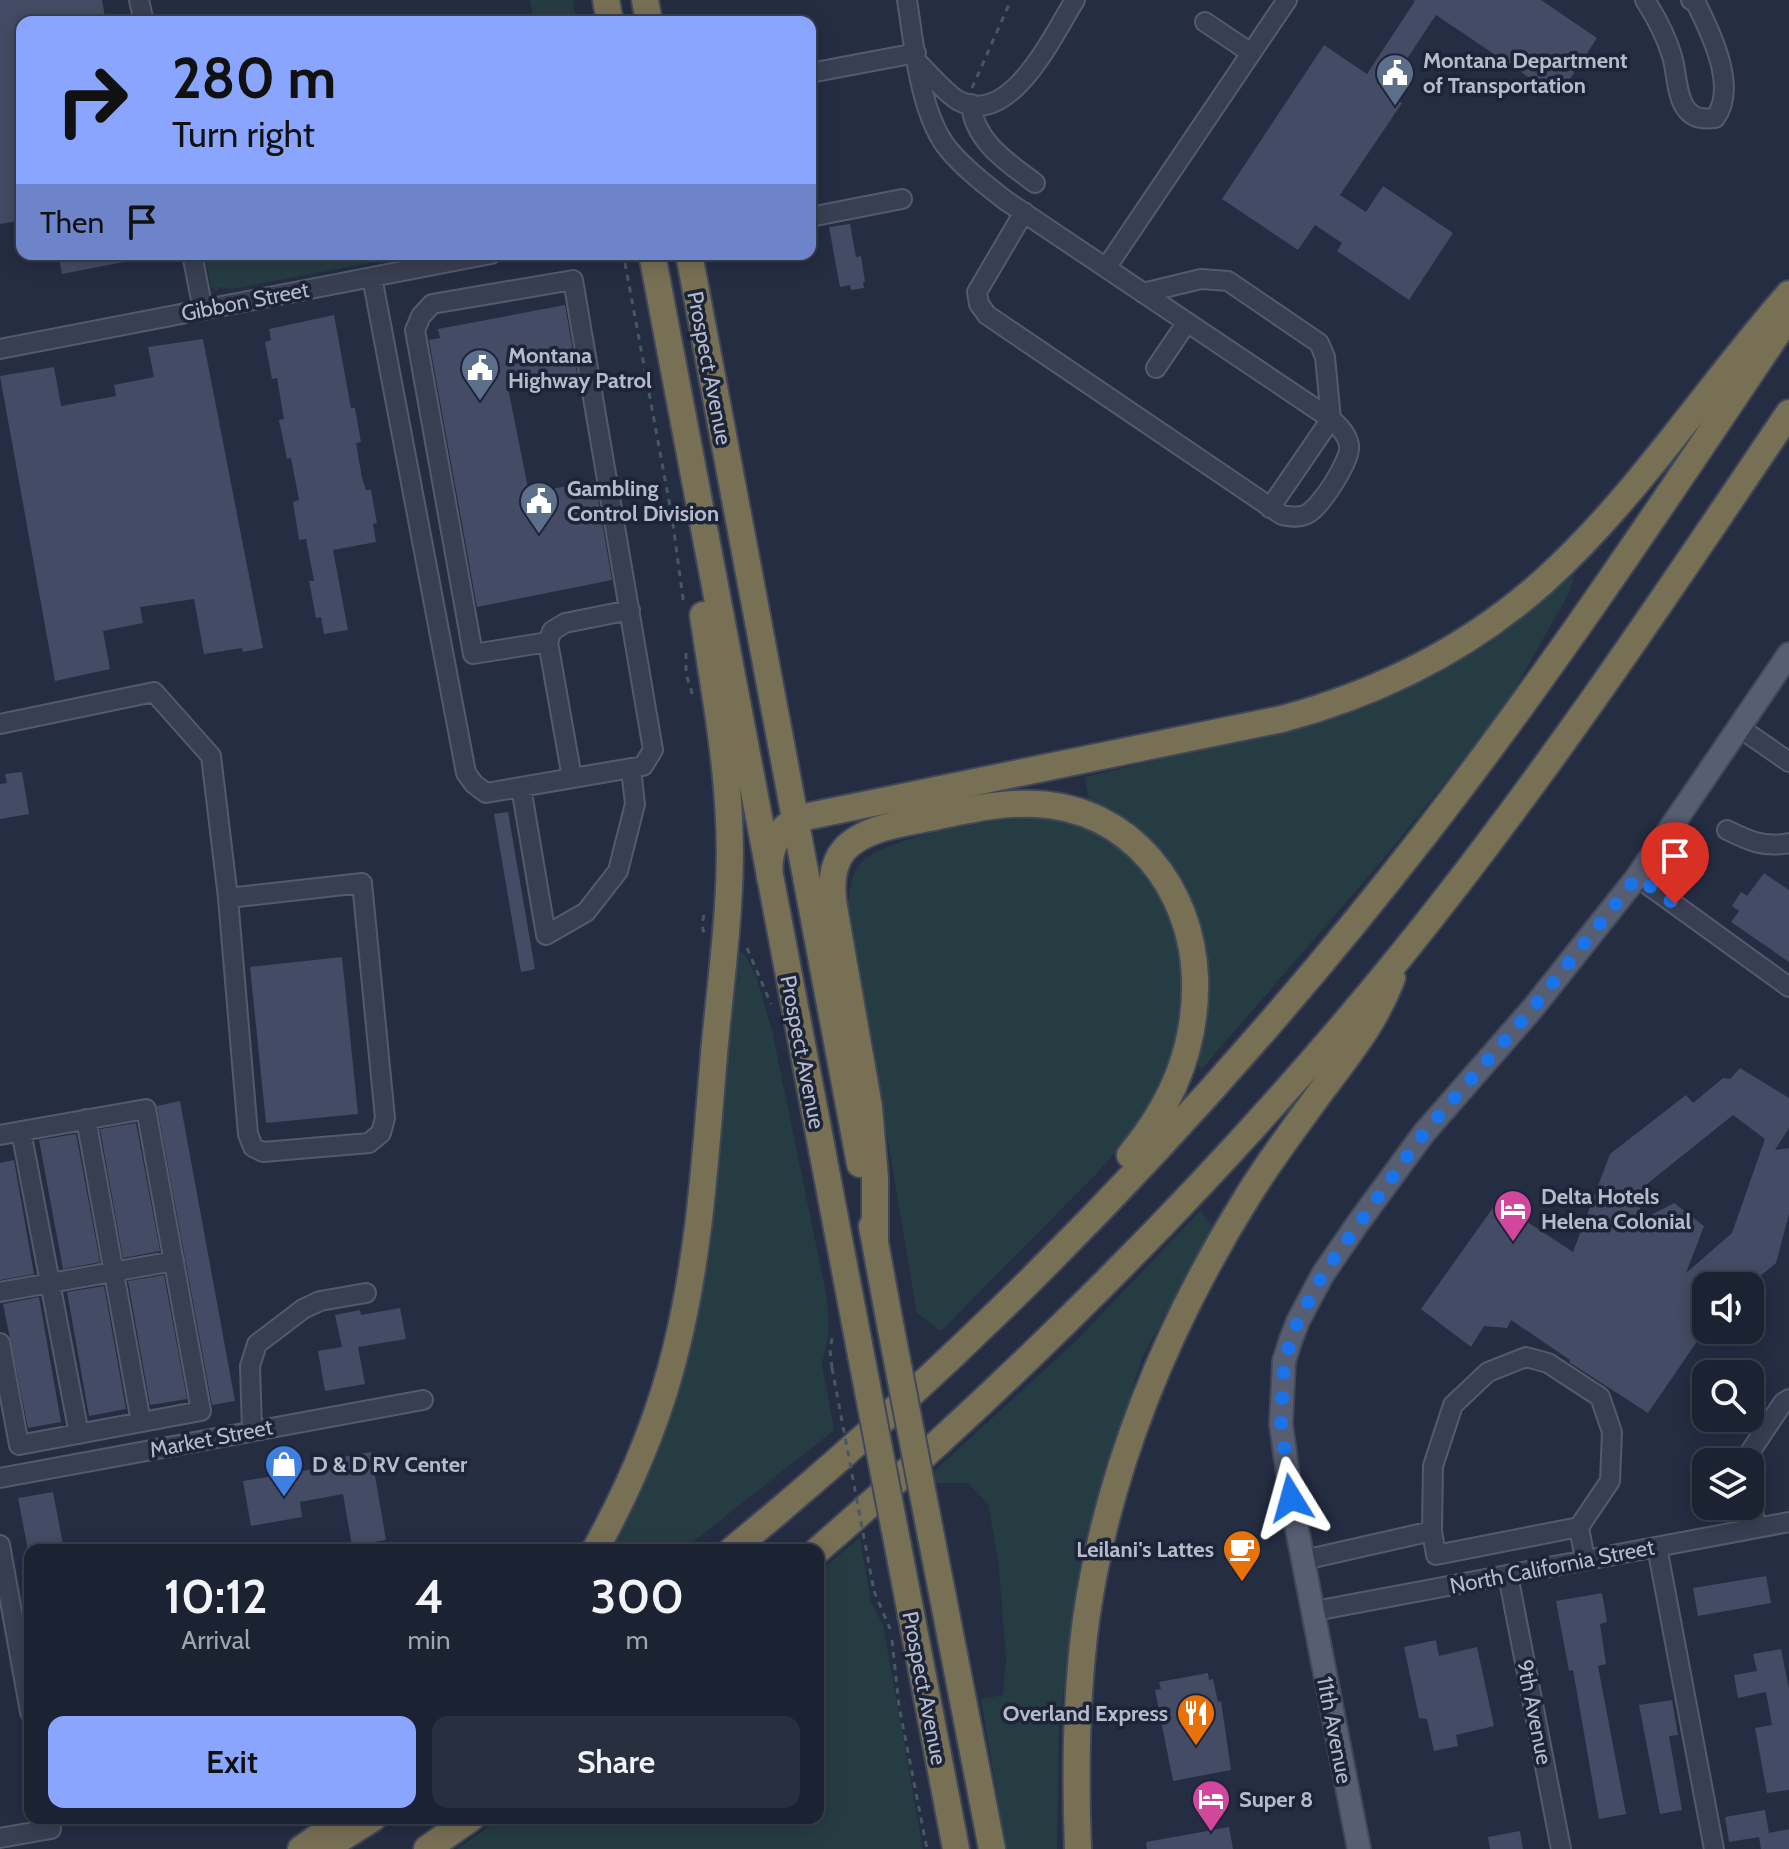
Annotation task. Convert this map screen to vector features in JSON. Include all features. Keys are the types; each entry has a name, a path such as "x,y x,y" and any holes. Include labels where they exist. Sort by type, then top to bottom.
{"highway":[{"name":"Prospect Avenue","path":"653,260 956,1849"},
{"name":"Prospect Avenue","path":"690,260 992,1849"},
{"path":"770,878 771,850 782,829 795,820 1282,719 1364,693 1424,666 1509,610 1575,551 1645,472 1789,294"},
{"path":"739,1544 854,1446 999,1310 1090,1219 1221,1078 1388,881 1534,686 1789,316"},
{"path":"824,1545 963,1421 1113,1276 1268,1110 1402,954 1595,698 1789,413"},
{"path":"598,1544 645,1445 676,1351 691,1276 726,925 730,831 723,752 699,577 693,468"},
{"path":"875,1241 875,1178 869,1107 833,900 838,858 851,843 873,832 996,806 1054,806 1099,819 1126,835 1150,857 1169,883 1183,911 1195,976 1189,1044 1172,1092 1148,1132 999,1310"},
{"path":"1064,1849 1066,1742 1073,1684 1101,1544 1147,1397 1176,1327 1211,1259 1248,1195 1373,1021 1402,954"},
{"path":"1078,1849 1078,1742 1086,1620"},
{"path":"301,1849 336,1824"},
{"path":"324,1849 364,1824"},
{"path":"427,1849 462,1824"}],"main road":[{"name":"11th Avenue","path":"1359,1849 1291,1498 1281,1424 1284,1361 1298,1321 1323,1274 1424,1133 1533,1008 1637,877 1789,654"}],"street":[{"path":"907,0 930,114 947,148 1005,200 1024,212 1331,419 1345,433 1350,446 1348,461 1313,510 1306,515 1282,515 1270,508 987,315 979,304 977,292 1024,212"},
{"path":"917,58 959,101 980,105 1006,97 1030,73 1075,0"},
{"path":"1106,268 1287,0"},
{"path":"1648,1 1673,56 1683,107 1691,115 1703,119 1715,118 1725,98 1715,42 1696,3 1691,0"},
{"path":"1205,22 1251,53"},
{"path":"816,72 917,58"},
{"path":"971,104 972,121 986,142 1035,183"},
{"path":"816,216 902,199"},
{"path":"193,260 203,310"},
{"name":"Gibbon Street","path":"0,349 460,260"},
{"path":"372,277 466,773 486,793 643,766 653,750 573,280 432,304 421,316 415,330 473,654 548,642"},
{"path":"1143,293 1201,279 1228,281 1319,343 1325,357 1331,419 1270,508"},
{"path":"1156,368 1187,322"},
{"path":"572,778 548,642 552,631 565,623 630,610"},
{"path":"0,724 154,692 211,756 228,898 248,1134 253,1147 263,1152 369,1143 381,1133 385,1118 362,883 228,898"},
{"path":"1740,728 1789,762"},
{"path":"521,787 546,935 586,912 618,871 635,804 631,769"},
{"path":"1727,830 1754,844 1776,846 1789,843"},
{"path":"1637,877 1789,987"},
{"path":"0,1135 146,1109 201,1411 19,1445 0,1343"},
{"path":"86,1119 141,1422"},
{"path":"21,1131 79,1434"},
{"path":"0,1292 174,1261"},
{"path":"252,1430 250,1366 257,1344 303,1309 320,1301 366,1293"},
{"path":"1579,1527 1436,1555 1432,1531 1433,1466 1453,1405 1488,1372 1526,1357 1548,1363 1600,1397 1612,1432 1610,1481 1579,1527 1585,1560"},
{"path":"1753,1448 1783,1403 1789,1399"},
{"name":"Market Street","path":"0,1478 423,1400"},
{"path":"1755,1520 1756,1528"},
{"name":"North California Street","path":"1315,1611 1789,1522"},
{"path":"1304,1560 1432,1531"},
{"path":"0,1545 24,1679"},
{"path":"1657,1547 1714,1849"},
{"name":"9th Avenue","path":"1508,1575 1561,1849"},
{"path":"0,1838 47,1824"}],"path":[{"path":"971,104 973,81 1011,0"},
{"path":"625,263 669,496 685,613"},
{"path":"687,647 686,674 695,701"},
{"path":"708,907 702,929 703,934 711,937"},
{"path":"832,1368 874,1591 890,1628 899,1706 927,1849"}],"shaded area":[{"path":"530,0 574,0 576,16 533,16"},
{"path":"205,260 386,260 232,289 219,287 217,291 211,286"},
{"path":"1574,575 1570,591 1503,710 1385,857 1202,1069 1195,1063 1205,1018 1200,934 1090,806 1085,777 1315,723 1403,686 1542,600"},
{"path":"1034,817 1065,819 1107,838 1144,864 1179,935 1183,994 1177,1051 1143,1122 941,1331 917,1313 848,906 850,888 855,871 863,861 896,844 970,825"},
{"path":"734,950 745,954 756,976 772,1030 827,1298 829,1333 822,1364 834,1430 691,1544 613,1544 646,1471 697,1322 713,1217"},
{"path":"1200,1211 1213,1227 1142,1358 1082,1550 1059,1724 1057,1849 1006,1849 981,1699 1003,1695 1006,1657 998,1559 988,1504 968,1483 935,1483 933,1472 1076,1341"},
{"path":"860,1538 871,1602 883,1625 923,1849 457,1849 492,1824 824,1824 824,1567"}],"building":[{"path":"0,0 102,0 105,16 16,16 16,221 0,224"},
{"path":"1413,0 1541,0 1597,38 1558,97 1436,15 1385,92 1402,103 1340,195 1366,212 1383,186 1453,233 1409,300 1337,251 1342,243 1315,225 1298,250 1222,199 1324,45 1367,74"},
{"path":"850,224 856,257 861,256 865,282 864,288 851,290 850,285 840,287 829,227"},
{"path":"59,260 129,260 129,261 62,274"},
{"path":"565,305 577,374 508,388 529,493 595,481 612,580 477,607 429,340 440,338 438,329"},
{"path":"334,315 351,408 355,408 361,442 356,443 362,478 366,490 371,490 377,523 373,524 376,542 333,550 348,630 324,634 321,617 316,618 309,581 314,581 306,539 299,540 293,502 299,500 291,458 287,459 279,420 284,419 277,378 272,379 265,342 271,340 269,329"},
{"path":"203,339 263,648 204,654 194,599 140,607 143,623 103,631 110,669 55,681 0,376 54,367 61,406 116,396 114,385 154,377 148,347"},
{"path":"22,772 29,814 0,819 0,784 7,783 5,774"},
{"path":"508,812 535,969 521,972 494,814"},
{"path":"1764,873 1789,890 1789,962 1731,922 1739,911 1732,906 1741,892 1747,896"},
{"path":"342,957 358,1114 266,1123 250,967"},
{"name":"Delta Hotels Helena Colonial","path":"1740,1068 1789,1098 1789,1128 1775,1150 1789,1148 1789,1214 1776,1263 1764,1273 1692,1272 1691,1333 1692,1344 1695,1344 1648,1413 1511,1320 1507,1328 1484,1326 1471,1347 1421,1309 1497,1202 1573,1252 1610,1154 1686,1095 1693,1103 1723,1078 1730,1079","holes":["1733,1115 1765,1139 1732,1233 1686,1273 1704,1226 1674,1203 1636,1223 1647,1184"]},
{"path":"180,1101 235,1401 212,1405 157,1106"},
{"path":"136,1123 160,1251 123,1258 100,1129"},
{"path":"76,1134 100,1262 63,1269 39,1140"},
{"path":"14,1160 34,1274 0,1280 0,1163"},
{"path":"164,1275 187,1399 150,1405 128,1281"},
{"path":"104,1286 126,1409 89,1416 67,1292"},
{"path":"39,1297 61,1422 28,1428 3,1304"},
{"path":"400,1308 406,1339 358,1347 365,1384 325,1391 318,1351 342,1347 335,1315 360,1310 361,1315"},
{"name":"D & D RV Center","path":"371,1452 386,1540 352,1544 343,1494 300,1502 302,1517 251,1526 243,1481 338,1465 337,1458"},
{"path":"53,1492 63,1544 27,1544 18,1498"},
{"path":"1766,1576 1771,1603 1698,1616 1693,1588"},
{"path":"1602,1593 1607,1622 1600,1624 1606,1664 1598,1666 1626,1814 1599,1819 1573,1670 1569,1671 1556,1601"},
{"path":"1436,1640 1439,1656 1477,1647 1494,1726 1456,1735 1458,1746 1434,1751 1427,1719 1419,1718 1404,1647"},
{"path":"1781,1649 1789,1689 1789,1790 1767,1793 1755,1728 1772,1725 1766,1692 1738,1698 1734,1675 1757,1671 1753,1654"},
{"name":"Overland Express","path":"1208,1673 1209,1680 1213,1679 1218,1702 1221,1701 1231,1770 1173,1781 1155,1690 1161,1689 1159,1682"},
{"path":"1672,1700 1678,1735 1669,1736 1682,1810 1660,1814 1639,1705"},
{"path":"1765,1810 1769,1833 1789,1829 1789,1849 1761,1849 1759,1837 1729,1842 1725,1817"},
{"name":"Super 8","path":"1229,1827 1233,1849 1147,1849 1146,1842"},
{"path":"1520,1831 1523,1849 1490,1849 1488,1837"}],"place":[{"name":"Montana Department of Transportation","path":"1395,107"},
{"name":"Montana Highway Patrol","path":"480,402"},
{"name":"Gambling Control Division","path":"539,535"},
{"name":"Delta Hotels Helena Colonial","path":"1513,1243"},
{"name":"D & D RV Center","path":"284,1498"},
{"name":"Leilani's Lattes","path":"1242,1583"},
{"name":"Overland Express","path":"1196,1747"},
{"name":"Super 8","path":"1211,1833"}],"route":[{"path":"1291,1498 1281,1424 1284,1361 1298,1321 1323,1274 1424,1133 1533,1008 1637,877 1675,904"}]}
